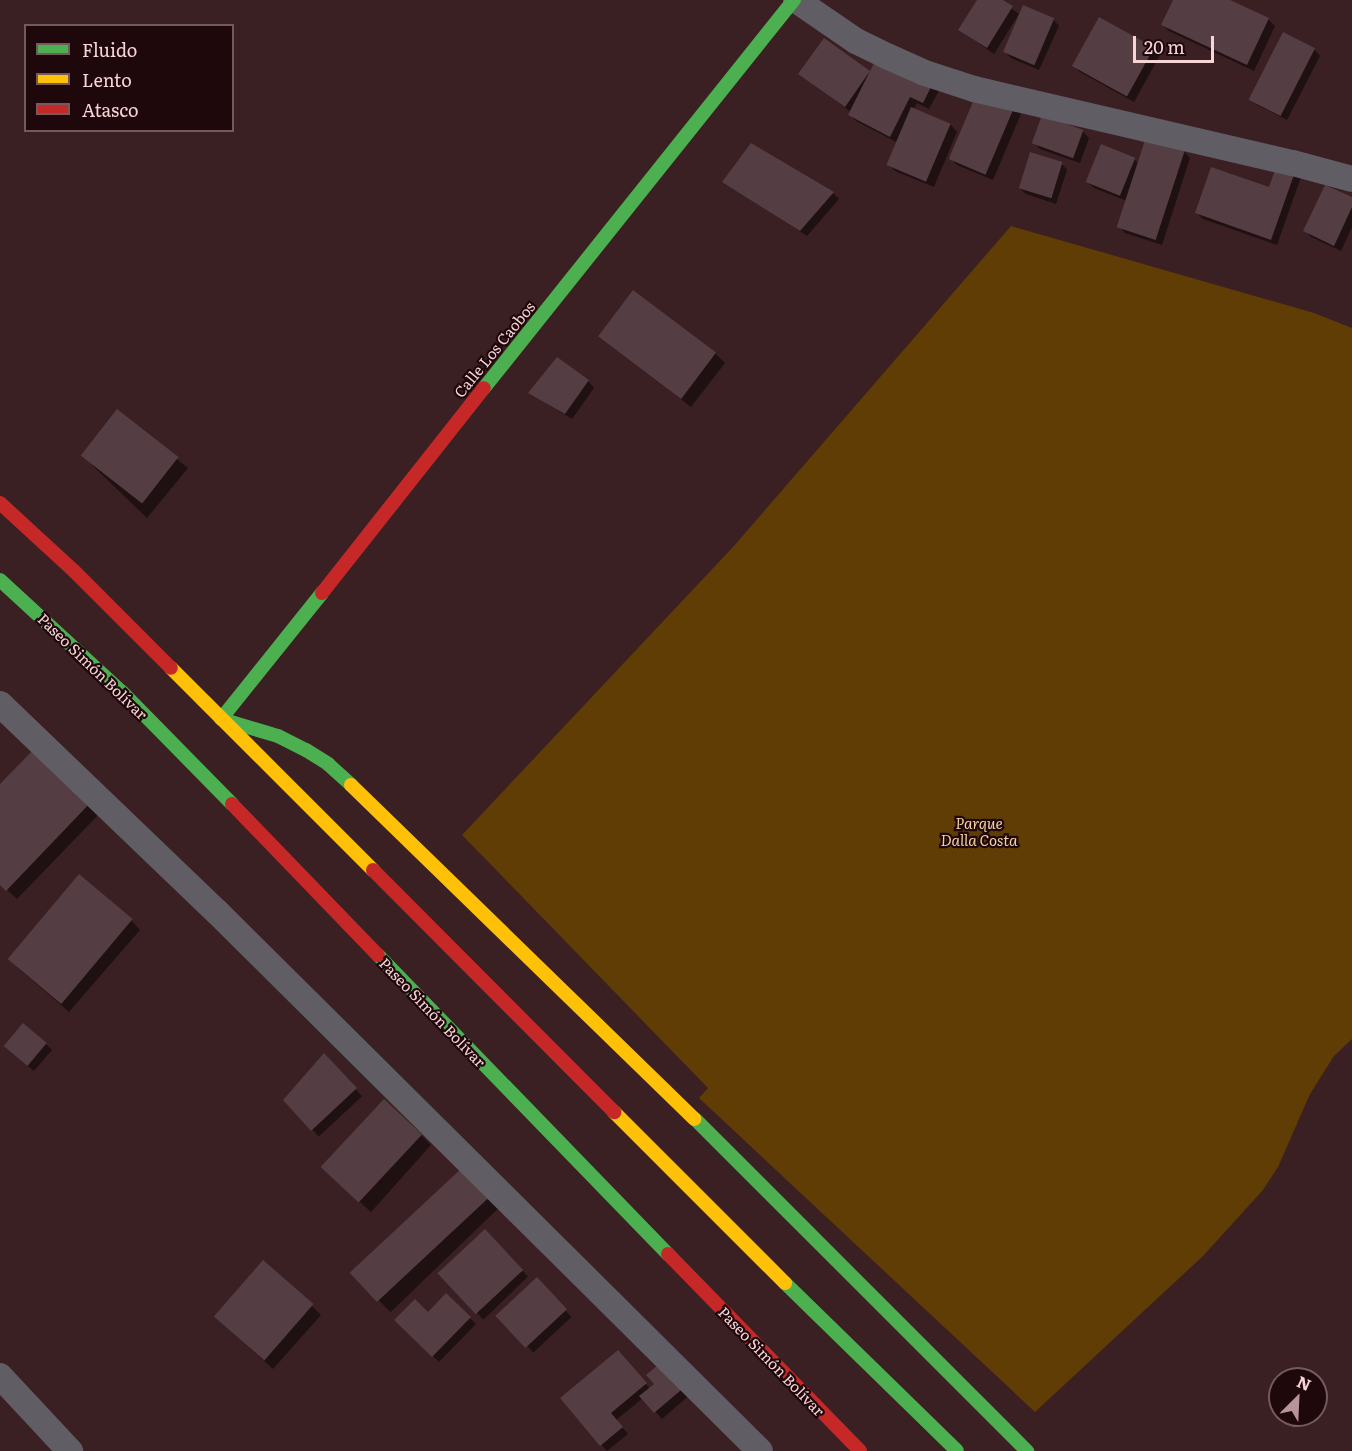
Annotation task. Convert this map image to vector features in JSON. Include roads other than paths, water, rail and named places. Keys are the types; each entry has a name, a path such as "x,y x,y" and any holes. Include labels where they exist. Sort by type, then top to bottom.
{"main road":[{"name":"Calle Los Caobos","path":"218,723 795,0"},
{"path":"0,503 74,571 218,723 957,1451"},
{"name":"Paseo Simón Bolívar","path":"0,580 192,756 860,1451"},
{"path":"218,723 278,736 306,750 328,765 357,790 730,1152 1027,1451"}],"street":[{"path":"795,0 856,41 925,73 954,83 1352,179"},
{"path":"0,704 225,920 760,1451"},
{"path":"0,1376 59,1447"}],"park label":[{"name":"Parque Dalla Costa","path":"979,830"}]}
